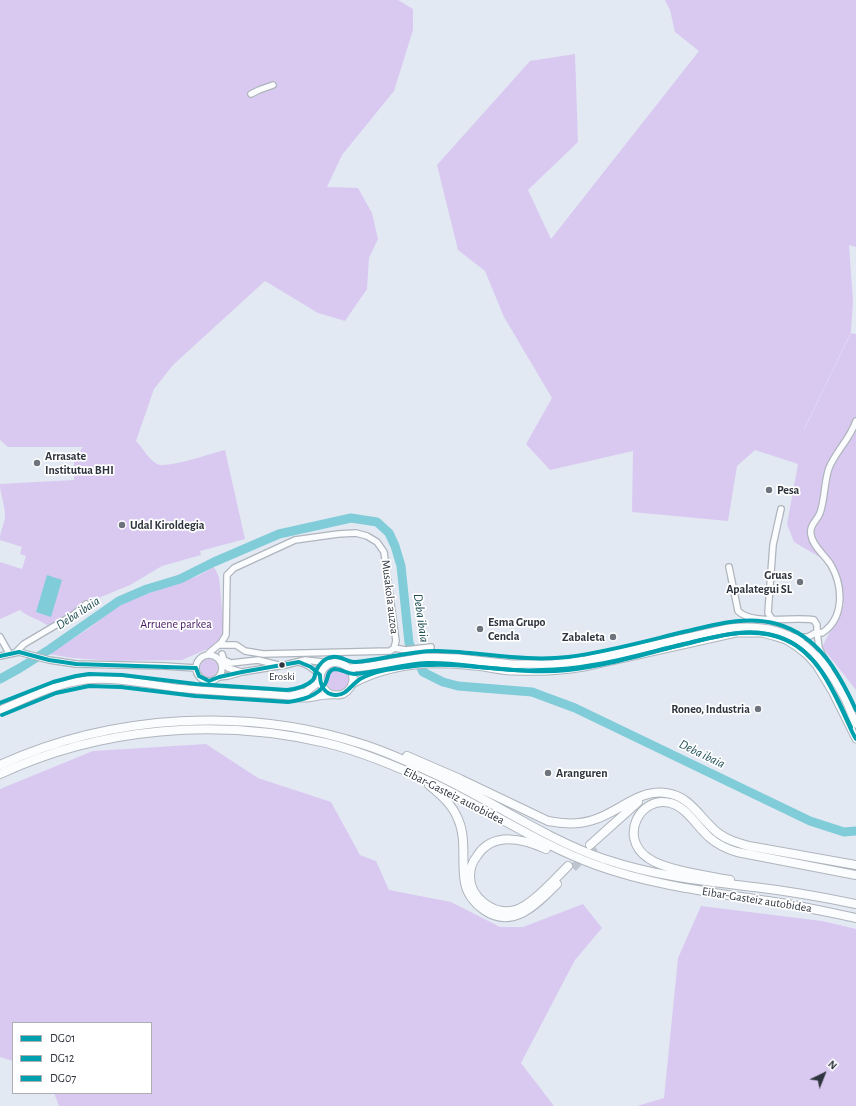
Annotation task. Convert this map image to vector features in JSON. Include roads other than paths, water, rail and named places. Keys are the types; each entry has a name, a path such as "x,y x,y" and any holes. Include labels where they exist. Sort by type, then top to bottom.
{"highway":[{"name":"Eibar-Gasteiz autobidea","path":"0,765 37,750 74,738 154,723 227,721 266,724 331,735 398,757 441,777 540,831 574,847 630,868 709,883 756,887 856,904"},
{"name":"Eibar-Gasteiz autobidea","path":"0,774 41,757 77,746 154,731 226,729 268,732 328,743 359,753 439,786 536,838 598,866 662,884 792,904 856,918"},
{"path":"331,735 353,738 405,755 460,779 548,821 571,824 594,820 614,811 636,798 665,792 675,794 683,798 697,810 718,833 736,842 749,846 856,865"},
{"path":"422,779 447,800 459,820 462,830 463,871 465,885 474,902 488,913 495,916 510,917 526,912 538,903 571,867 530,902 514,911 497,910 490,907 479,898 472,886 470,876 474,859 488,844 498,840 511,839 528,842 567,858 598,866"},
{"path":"651,794 636,803 592,846 643,805 650,802 670,803 678,806 710,838 737,852 856,875"},
{"path":"656,802 638,815 633,829 635,844 640,852 648,859 678,869 756,887"}],"main road":[{"path":"288,696 306,692 320,678 324,668 331,663 340,663 349,668 459,658 512,664 552,664 586,660 729,628 745,626 775,630 801,641 812,650 833,677 856,724"},
{"path":"435,660 512,671 554,671 584,667 736,634 762,633 786,640 807,655 823,675 856,740"},
{"path":"352,684 371,674 406,663"},
{"path":"0,710 41,692 72,683 92,680 133,682 203,691 300,698 330,694 338,695 343,694 350,689 353,678 349,668"},
{"path":"320,678 321,686 330,694"}],"street":[{"path":"251,94 273,85"},
{"path":"793,637 808,637 817,632 822,633 837,615 841,598 839,583 832,566 813,542 811,529 821,511 830,466 848,439 856,421"},
{"path":"772,619 768,613 772,560 781,509"},
{"name":"Musakola auzoa","path":"207,655 219,645 227,632 227,575 234,568 295,540 356,533 377,542 384,552 396,641 394,648"},
{"path":"729,567 738,611 742,615 768,620 814,620 817,625 819,648 833,677"},
{"path":"16,652 24,644 73,615 86,604"},
{"path":"0,636 9,653"},
{"name":"Musakola auzoa","path":"219,645 236,645 245,651 262,654 390,651 394,648 406,650 430,647"},
{"path":"219,677 222,671 221,662 224,650 232,648 242,652 245,651"},
{"path":"0,656 16,652 49,660 76,664 196,668"},
{"path":"222,654 224,660 231,663 258,660 280,666"},
{"path":"242,672 228,668 214,656 207,655 200,658 197,662 196,668 200,676 206,680 214,680 219,677 305,660 331,663"},
{"path":"299,662 310,666 320,678"}],"water":[{"path":"47,575 62,580 51,617 36,612"}],"waterway":[{"name":"Deba ibaia","path":"0,679 50,649 119,601 147,589 180,579 214,562 279,534 351,518 377,522 389,533 395,546 401,566 409,643 423,672 443,682 458,686 532,692 575,708 810,821 844,832 856,831"}],"tunnel":[{"path":"573,868 595,847"}],"place":[{"name":"Arrasate Institutua BHI","path":"37,463"},
{"name":"Pesa","path":"769,490"},
{"name":"Udal Kiroldegia","path":"122,525"},
{"name":"Gruas Apalategui SL","path":"800,582"},
{"name":"Esma Grupo Cencla","path":"480,629"},
{"name":"Zabaleta","path":"613,637"},
{"name":"Eroski","path":"282,665"},
{"name":"Roneo, Industria","path":"758,709"},
{"name":"Aranguren","path":"548,773"}],"park label":[{"name":"Arruene parkea","path":"176,624"}]}
